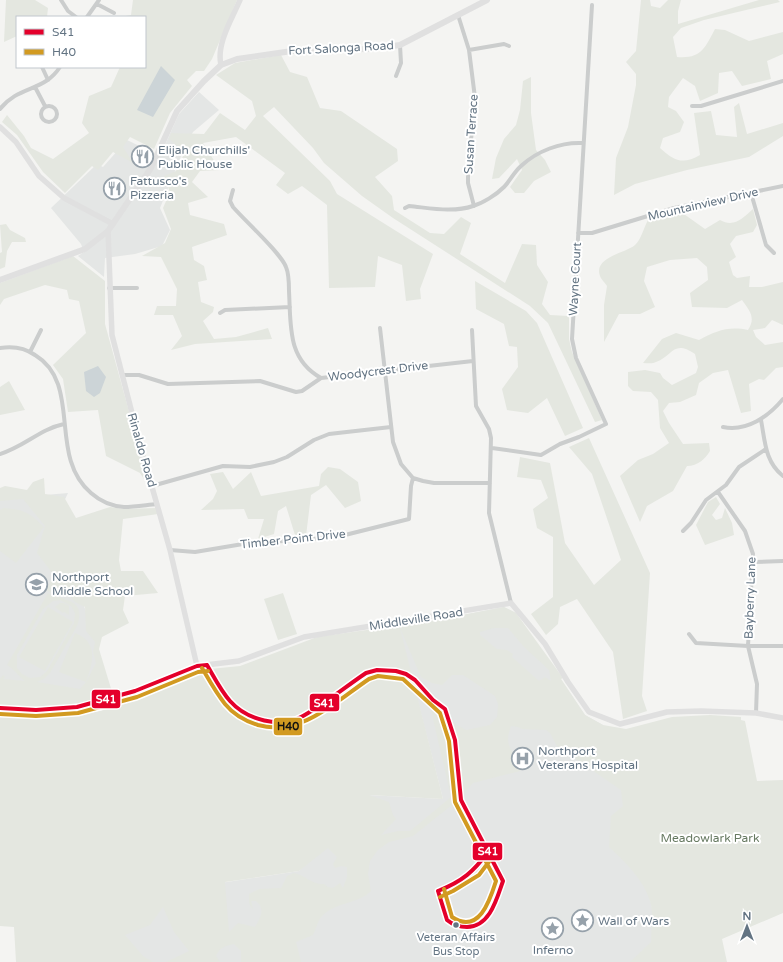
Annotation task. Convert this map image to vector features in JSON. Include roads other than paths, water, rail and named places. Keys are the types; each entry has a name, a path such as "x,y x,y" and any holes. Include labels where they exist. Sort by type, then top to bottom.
{"main road":[{"name":"Fort Salonga Road","path":"0,280 85,249 108,231 151,168 177,111 204,81 221,65 238,59 299,50 371,49 400,45 486,0"}],"street":[{"path":"61,0 68,11 75,16"},
{"path":"221,65 221,48 240,0"},
{"path":"87,16 98,2 114,13"},
{"name":"Wayne Court","path":"492,448 541,455 555,446 580,437 606,424 573,349 572,322 582,143 592,5"},
{"name":"Susan Terrace","path":"458,15 469,50 475,98 468,183 474,206"},
{"path":"469,50 504,44 509,46"},
{"path":"396,76 401,63 400,45"},
{"path":"42,68 48,80"},
{"path":"0,109 16,94 35,87 48,80 59,68"},
{"path":"692,106 701,106 783,81"},
{"path":"35,87 45,106"},
{"path":"51,105 56,108 57,117 53,121 47,122 41,117 40,112 45,106 51,105"},
{"path":"0,128 16,142 39,176 64,198 113,224"},
{"path":"405,208 409,206 457,209 474,206 504,187 527,160 558,146 582,143"},
{"name":"Mountainview Drive","path":"578,233 592,233 674,208 783,186"},
{"path":"233,190 230,201 233,208 275,250 286,266 291,335 298,358 311,373 321,378"},
{"path":"750,193 766,245 774,253"},
{"name":"Rinaldo Road","path":"108,231 110,326 170,550 197,666"},
{"path":"109,288 137,288"},
{"path":"220,313 225,310 290,307"},
{"path":"380,328 392,427 397,457 401,464 414,478 434,483 490,483"},
{"path":"30,352 41,330"},
{"path":"472,330 476,406 489,429 492,448 489,513 507,590 512,603 545,644 568,682 589,712 620,724 663,712 756,712 783,718"},
{"path":"0,348 14,347 30,352 40,358 52,369 61,392 69,458 73,470 85,488 95,496 111,505 124,507 157,504"},
{"name":"Woodycrest Drive","path":"122,375 138,375 168,384 260,381 296,392 302,391 321,378 473,361"},
{"path":"723,427 730,428 761,420 783,399"},
{"path":"761,420 766,449 772,466 783,476"},
{"path":"0,454 24,444 49,428 64,424"},
{"path":"152,486 223,466 250,467 274,462 287,457 314,440 329,434 392,427"},
{"path":"683,531 692,523 706,500 726,485 739,467 766,449"},
{"name":"Timber Point Drive","path":"170,550 195,552 243,544 337,537 409,519 411,486 414,478"},
{"name":"Bayberry Lane","path":"718,492 746,530 752,547 754,562 748,646 757,684 756,712"},
{"path":"754,562 783,561"},
{"name":"Middleville Road","path":"0,708 36,710 77,707 136,691 197,666 239,661 304,637 434,617 512,603"},
{"path":"689,634 696,643 748,646 783,646"}],"place":[{"name":"Elijah Churchills' Public House","path":"142,157"},
{"name":"Fattusco's Pizzeria","path":"115,188"},
{"name":"Northport Middle School","path":"37,584"},
{"name":"Northport Veterans Hospital","path":"522,758"},
{"name":"Wall of Wars","path":"582,921"},
{"name":"Veteran Affairs Bus Stop","path":"456,925"},
{"name":"Inferno","path":"553,929"}],"park label":[{"name":"Meadowlark Park","path":"710,838"}]}
